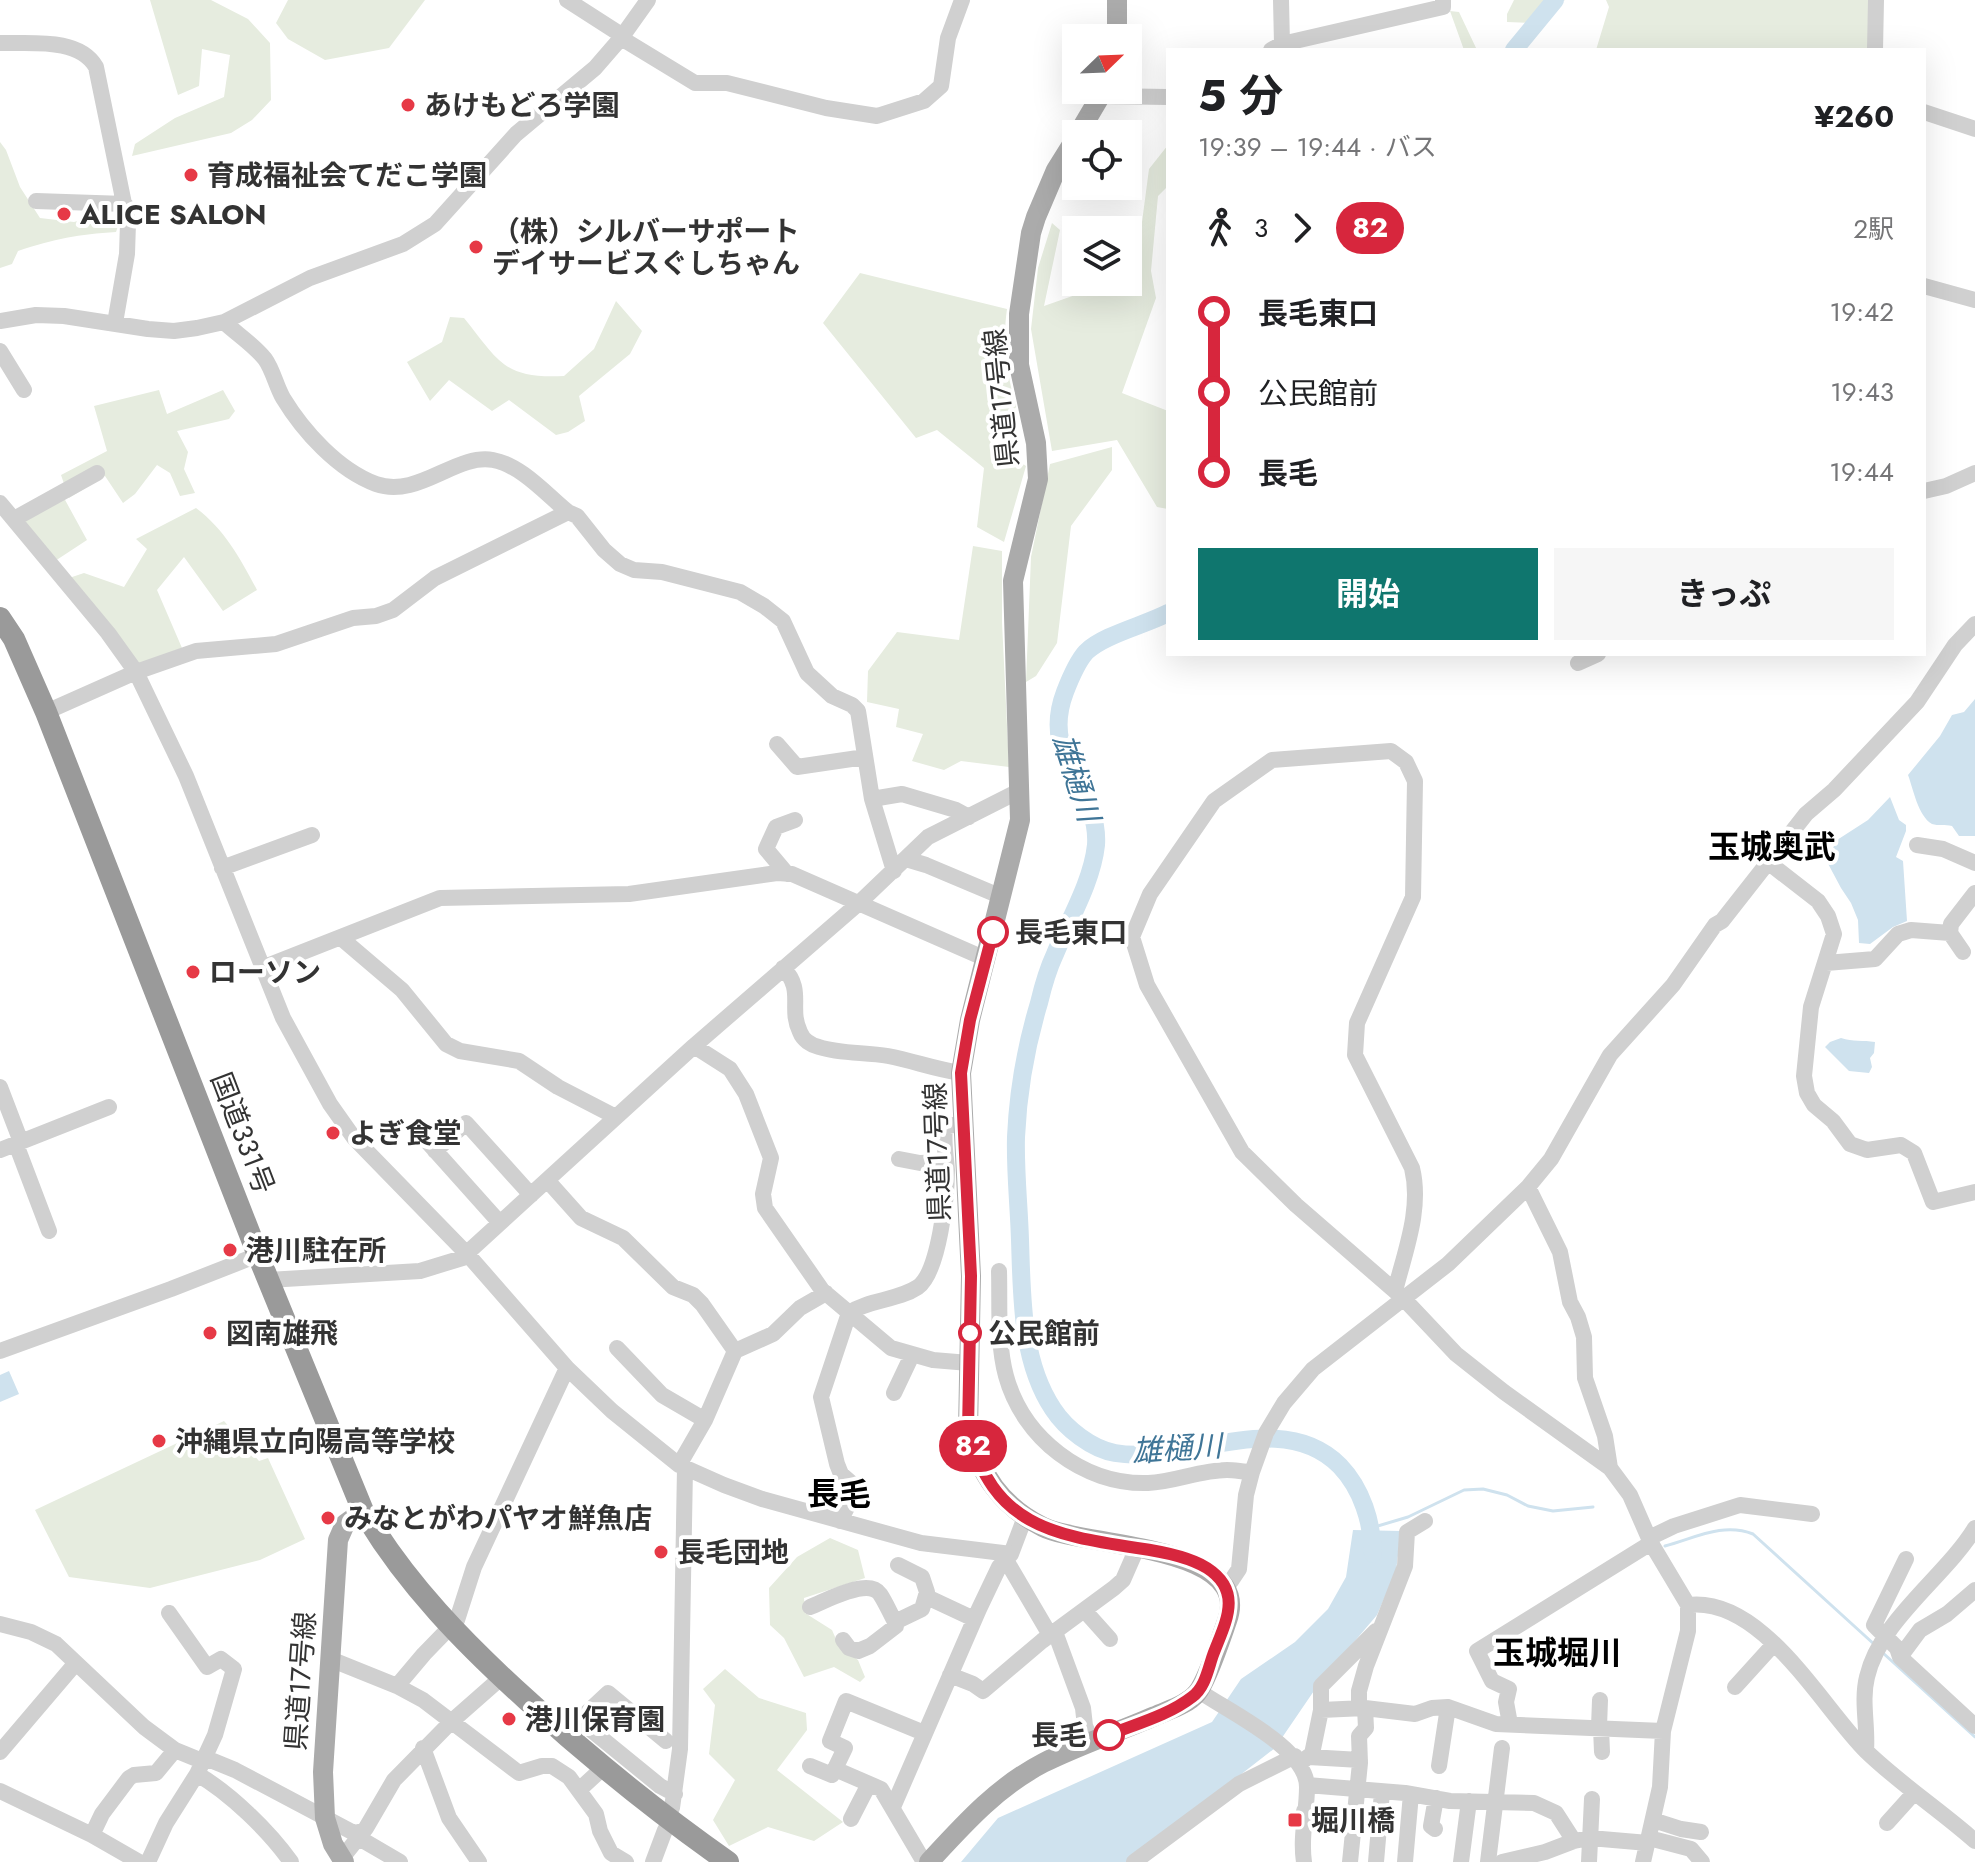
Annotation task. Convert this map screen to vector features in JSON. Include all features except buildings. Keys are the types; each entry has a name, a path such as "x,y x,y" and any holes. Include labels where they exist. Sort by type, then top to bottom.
{"highway":[{"name":"国道331号","path":"1,623 14,639 46,712 327,1429 363,1511 386,1549 451,1628 502,1677 571,1727 603,1768 718,1856"}],"main road":[{"path":"1117,0 1117,24"},
{"name":"県道17号線","path":"1062,160 1036,217 1019,314 1019,365 1038,460 1035,498 1013,581 1021,790 1017,840 970,1020 961,1073 971,1276 968,1430 984,1475 1001,1496 1025,1517 1055,1533 1162,1553 1207,1568 1223,1585"},
{"name":"県道17号線","path":"343,1860 333,1844 325,1818 323,1772 338,1540 345,1524 363,1511"},
{"path":"927,1862 1006,1784 1045,1762 1172,1709 1199,1691 1228,1618 1229,1598 1223,1585"}],"street":[{"path":"567,0 695,83 727,83 826,108 877,116 924,101 935,94 945,75 948,38 962,0"},
{"path":"0,321 36,315 174,331 224,322 310,278 403,244 421,234 447,212 516,134 580,83 622,37 648,0"},
{"path":"1281,0 1276,47 1443,7 1443,0"},
{"path":"1875,48 1876,0"},
{"path":"0,43 59,45 90,57 96,67 128,223 127,254 115,323"},
{"path":"1142,95 1166,97"},
{"path":"1926,113 1975,129"},
{"path":"36,201 125,204"},
{"path":"1926,287 1975,300"},
{"path":"224,322 265,359 281,395 302,427 358,476 378,485 399,487 471,462 491,459 514,467 577,516 604,550 620,564 634,570 662,572 740,592 783,621 807,673 832,696 858,711 872,799 900,865"},
{"path":"0,351 24,390"},
{"path":"9,522 97,473"},
{"path":"1926,491 1946,486 1975,473"},
{"path":"0,503 9,522 108,633 136,672 186,776 283,1018 330,1104 377,1163 468,1255 567,1368 612,1411 682,1466 762,1499 840,1521 921,1543 1008,1557"},
{"path":"46,712 136,672 196,651 276,644 353,618 376,616 393,610 435,578 568,512"},
{"path":"1223,1585 1231,1581 1239,1569 1246,1495 1252,1472 1266,1433 1284,1403 1313,1369 1399,1295 1448,1264 1528,1187 1551,1159 1610,1055 1673,985 1715,925 1722,921 1806,814 1834,790 1917,702 1955,645 1975,624"},
{"path":"1578,663 1594,656"},
{"path":"777,744 797,767 865,757"},
{"path":"1399,1295 1417,1199 1416,1182 1412,1168 1355,1055 1357,1023 1413,897 1415,781 1406,762 1391,751 1272,760 1214,801 1150,894 1132,937 1147,985 1242,1152 1296,1205 1399,1295 1456,1354 1610,1468 1630,1495 1650,1540 1688,1605 1688,1631 1663,1731 1660,1787 1643,1862"},
{"path":"268,1280 420,1271 468,1255 694,1046 859,903 928,837 1021,790"},
{"path":"872,799 902,794 969,817"},
{"path":"787,874 766,849 776,827 795,820"},
{"path":"222,868 312,835"},
{"path":"1917,845 1943,849 1975,863"},
{"path":"1769,863 1818,901 1828,916 1834,934 1811,1007 1806,1036 1804,1076 1807,1093 1814,1105 1833,1121 1850,1144 1867,1150 1901,1145 1914,1153 1933,1202 1975,1192"},
{"path":"900,865 926,865 1002,897"},
{"path":"262,968 440,898 629,894 777,873 787,874 859,903 986,959"},
{"path":"1963,952 1950,933 1951,924 1975,893"},
{"path":"1826,963 1875,959 1898,934 1911,930 1950,933"},
{"path":"341,938 402,990 446,1044 460,1051 519,1061 558,1087 616,1117"},
{"path":"783,968 796,990 794,1020 802,1037 810,1043 820,1048 888,1056 932,1069 961,1073"},
{"path":"694,1046 730,1069 746,1094 771,1158 763,1194 765,1208 806,1270 826,1293 891,1348 912,1355 969,1363"},
{"path":"0,1087 12,1145 49,1231"},
{"path":"12,1145 109,1107"},
{"path":"435,1151 466,1123 531,1195"},
{"path":"849,1313 897,1298 927,1278 936,1257 946,1162 945,1127 962,1123"},
{"path":"415,1128 500,1223"},
{"path":"899,1159 920,1163 946,1162"},
{"path":"547,1180 581,1218 623,1238 673,1287 693,1295 735,1351"},
{"path":"1528,1187 1560,1252 1570,1302 1584,1337 1585,1378 1605,1436 1610,1468"},
{"path":"0,1351 258,1255"},
{"path":"999,1271 1006,1377 1029,1423 1054,1450 1095,1473 1126,1482 1149,1483 1226,1470 1252,1472"},
{"path":"666,1741 608,1693 571,1727 660,1786 674,1801 680,1749 682,1466 735,1351 773,1334 800,1308 826,1293"},
{"path":"840,1521 857,1488 841,1474 837,1464 821,1397 849,1313"},
{"path":"617,1348 662,1395 705,1420"},
{"path":"894,1393 912,1355"},
{"path":"397,1686 457,1620 474,1567 567,1368"},
{"path":"1510,1724 1506,1702 1509,1689 1492,1681 1477,1651 1674,1526 1740,1505 1812,1514"},
{"path":"893,1807 974,1619 1008,1557 1025,1517"},
{"path":"1134,1862 1239,1784 1297,1755 1312,1754 1321,1710 1321,1686 1378,1628 1390,1610 1402,1576 1407,1532 1425,1521"},
{"path":"1866,1751 1868,1725 1864,1698 1871,1662 1884,1640 1951,1562 1975,1528"},
{"path":"950,1675 983,1691 1052,1633 1123,1580 1137,1548"},
{"path":"1008,1557 1052,1633 1083,1708 1085,1726 1092,1742"},
{"path":"1906,1559 1874,1625 1884,1640 1897,1648 1900,1657 1975,1726"},
{"path":"843,1640 849,1648 858,1651 899,1629 922,1609 927,1597 922,1577 898,1565"},
{"path":"810,1607 856,1588 872,1588 879,1592 899,1629"},
{"path":"1900,1657 1920,1630 1947,1614 1975,1590"},
{"path":"927,1597 974,1619"},
{"path":"1688,1605 1703,1603 1718,1607 1748,1623 1774,1644 1793,1661 1866,1751 1975,1841"},
{"path":"1084,1610 1110,1639"},
{"path":"148,1862 166,1823 199,1768 223,1715 234,1669 221,1659 207,1667 169,1613"},
{"path":"0,1624 31,1632 56,1644 144,1727 199,1768 279,1845 291,1862"},
{"path":"1350,1862 1358,1789 1359,1736 1366,1728 1359,1691 1378,1628"},
{"path":"1735,1687 1774,1644"},
{"path":"330,1659 397,1686 452,1721 519,1773 552,1766 569,1777 596,1814 608,1848 626,1862"},
{"path":"0,1752 75,1664"},
{"path":"343,1860 394,1780 423,1748 502,1677"},
{"path":"1362,1708 1373,1680"},
{"path":"1199,1691 1297,1755 1360,1760"},
{"path":"1600,1700 1602,1752"},
{"path":"810,1766 832,1775 845,1748 830,1741 846,1701 924,1733"},
{"path":"1321,1710 1362,1708 1415,1714 1448,1707 1496,1724 1663,1731"},
{"path":"1439,1766 1448,1707"},
{"path":"423,1748 449,1818 479,1862"},
{"path":"1488,1862 1502,1748"},
{"path":"92,1835 102,1814 129,1778 156,1773 175,1750"},
{"path":"1297,1755 1307,1785 1301,1841 1304,1862"},
{"path":"199,1768 213,1761 235,1770 361,1834 400,1862"},
{"path":"580,1789 603,1768"},
{"path":"835,1769 881,1789 927,1862"},
{"path":"851,1819 869,1784"},
{"path":"1307,1785 1469,1801 1534,1803 1556,1813 1582,1839 1589,1862"},
{"path":"0,1791 92,1835 139,1862"},
{"path":"1376,1862 1382,1792"},
{"path":"1887,1823 1914,1793"},
{"path":"1405,1862 1411,1794"},
{"path":"1435,1829 1431,1826 1436,1798"},
{"path":"1582,1839 1592,1799"},
{"path":"1461,1862 1469,1801"},
{"path":"1304,1811 1336,1814"},
{"path":"1355,1819 1381,1822"},
{"path":"1653,1820 1701,1832"},
{"path":"653,1862 665,1830"},
{"path":"1502,1862 1582,1839 1648,1840 1691,1849 1702,1862"}],"shaded area":[{"path":"150,0 211,0 248,19 270,43 271,100 252,120 231,133 132,156 135,144 175,118 224,97 230,55 202,49 199,86 178,95"},
{"path":"288,0 425,0 389,48 325,60 288,39 276,23"},
{"path":"1514,0 1565,0 1529,23 1507,22 1507,14"},
{"path":"1606,0 1875,0 1872,48 1597,48 1609,7"},
{"path":"1450,11 1459,12 1476,48 1463,48"},
{"path":"0,142 20,187 40,218 74,222 108,212 118,226 116,232 55,240 18,251 12,264 0,268"},
{"path":"1166,148 1166,188 1158,196 1151,271 1156,298 1122,393 1166,410 1166,509 1157,507 1117,440 1052,451 1031,329 1038,268 1052,223 1060,230 1044,306 1072,296 1142,296 1142,222 1149,169"},
{"path":"860,273 1007,309 1006,358 1016,407 993,443 1026,466 1004,542 977,527 984,468 937,430 916,438 823,323"},
{"path":"616,301 642,331 630,354 579,396 585,421 568,432 556,435 509,400 492,411 449,380 430,401 407,362 442,342 450,317 464,318 504,364 528,374 564,376 594,349"},
{"path":"159,390 167,414 223,390 235,411 229,419 177,431 188,452 184,469 195,493 180,496 170,473 157,465 135,494 123,503 105,476 69,498 61,475 107,451 94,406"},
{"path":"1112,447 1112,470 1071,526 1057,643 1036,676 1026,682 1031,557 1050,464"},
{"path":"64,498 87,540 55,561 24,521"},
{"path":"196,508 224,535 257,590 223,611 184,557 157,590 182,648 138,665 69,578 84,573 124,587 147,549 136,539"},
{"path":"973,546 1002,551 1009,767 961,761 944,770 912,761 923,734 896,727 899,709 867,702 868,671 897,632 959,640"},
{"path":"224,1421 259,1461 268,1458 305,1539 260,1560 150,1588 69,1577 35,1510"},
{"path":"830,1538 858,1550 865,1578 804,1598 805,1613 832,1630 839,1646 858,1660 865,1677 860,1682 834,1667 804,1677 784,1638 770,1625 769,1588 797,1557"},
{"path":"725,1669 759,1698 806,1713 807,1730 777,1770 843,1822 814,1841 768,1827 729,1846 713,1820 735,1780 709,1754 715,1705 703,1689"}],"water":[{"path":"1975,699 1975,836 1959,836 1952,826 1934,825 1927,820 1908,775 1940,736 1952,715 1964,712"},
{"path":"1890,797 1899,820 1906,825 1896,857 1903,861 1907,921 1870,944 1859,943 1858,920 1825,858 1837,840 1868,820"},
{"path":"1841,1038 1875,1042 1869,1073 1849,1071 1825,1047"},
{"path":"9,1371 19,1394 0,1402 0,1375"},
{"path":"1353,1530 1401,1531 1396,1571 1377,1615 1320,1682 1275,1748 1128,1862 961,1862 998,1818 1212,1722 1241,1679 1295,1642 1328,1609 1346,1577"}],"waterway":[{"name":"雄樋川","path":"1516,48 1555,0"},
{"name":"雄樋川","path":"1166,614 1113,635 1086,652 1069,682 1059,716 1059,736 1064,755 1089,806 1095,825 1096,845 1085,887 1046,978 1030,1036 1021,1086 1016,1163 1023,1306 1029,1349 1042,1390 1058,1416 1080,1437 1106,1451 1142,1455 1261,1439 1290,1440 1316,1449 1340,1466 1360,1496 1371,1530 1373,1554"},
{"path":"1371,1528 1408,1517 1464,1490 1483,1489 1507,1495 1528,1506 1553,1511 1593,1507"},
{"path":"1665,1546 1720,1530 1753,1534 1875,1645"},
{"path":"1883,1653 1975,1737"}],"bus line":[{"name":"82","path":"993,932 970,1020 961,1073 971,1276 968,1430 975,1454 984,1475 1001,1496 1042,1527 1055,1533 1148,1549 1192,1562 1207,1568 1218,1578 1229,1598 1228,1618 1199,1691 1172,1709 1109,1735"}],"place":[{"name":"あけもどろ学園","path":"408,105"},
{"name":"育成福祉会てだこ学園","path":"191,175"},
{"name":"ALICE SALON","path":"64,214"},
{"name":"（株）シルバーサポート デイサービスぐしちゃん","path":"476,247"},
{"name":"長毛東口","path":"993,932"},
{"name":"ローソン","path":"193,972"},
{"name":"よぎ食堂","path":"333,1133"},
{"name":"港川駐在所","path":"230,1250"},
{"name":"図南雄飛","path":"210,1333"},
{"name":"公民館前","path":"970,1333"},
{"name":"沖縄県立向陽高等学校","path":"159,1441"},
{"name":"みなとがわパヤオ鮮魚店","path":"328,1518"},
{"name":"長毛団地","path":"661,1552"},
{"name":"港川保育園","path":"509,1719"},
{"name":"長毛","path":"1109,1735"},
{"name":"堀川橋","path":"1295,1820"}],"district":[{"name":"玉城奥武","path":"1772,847"},
{"name":"長毛","path":"839,1494"},
{"name":"玉城堀川","path":"1557,1653"}]}
